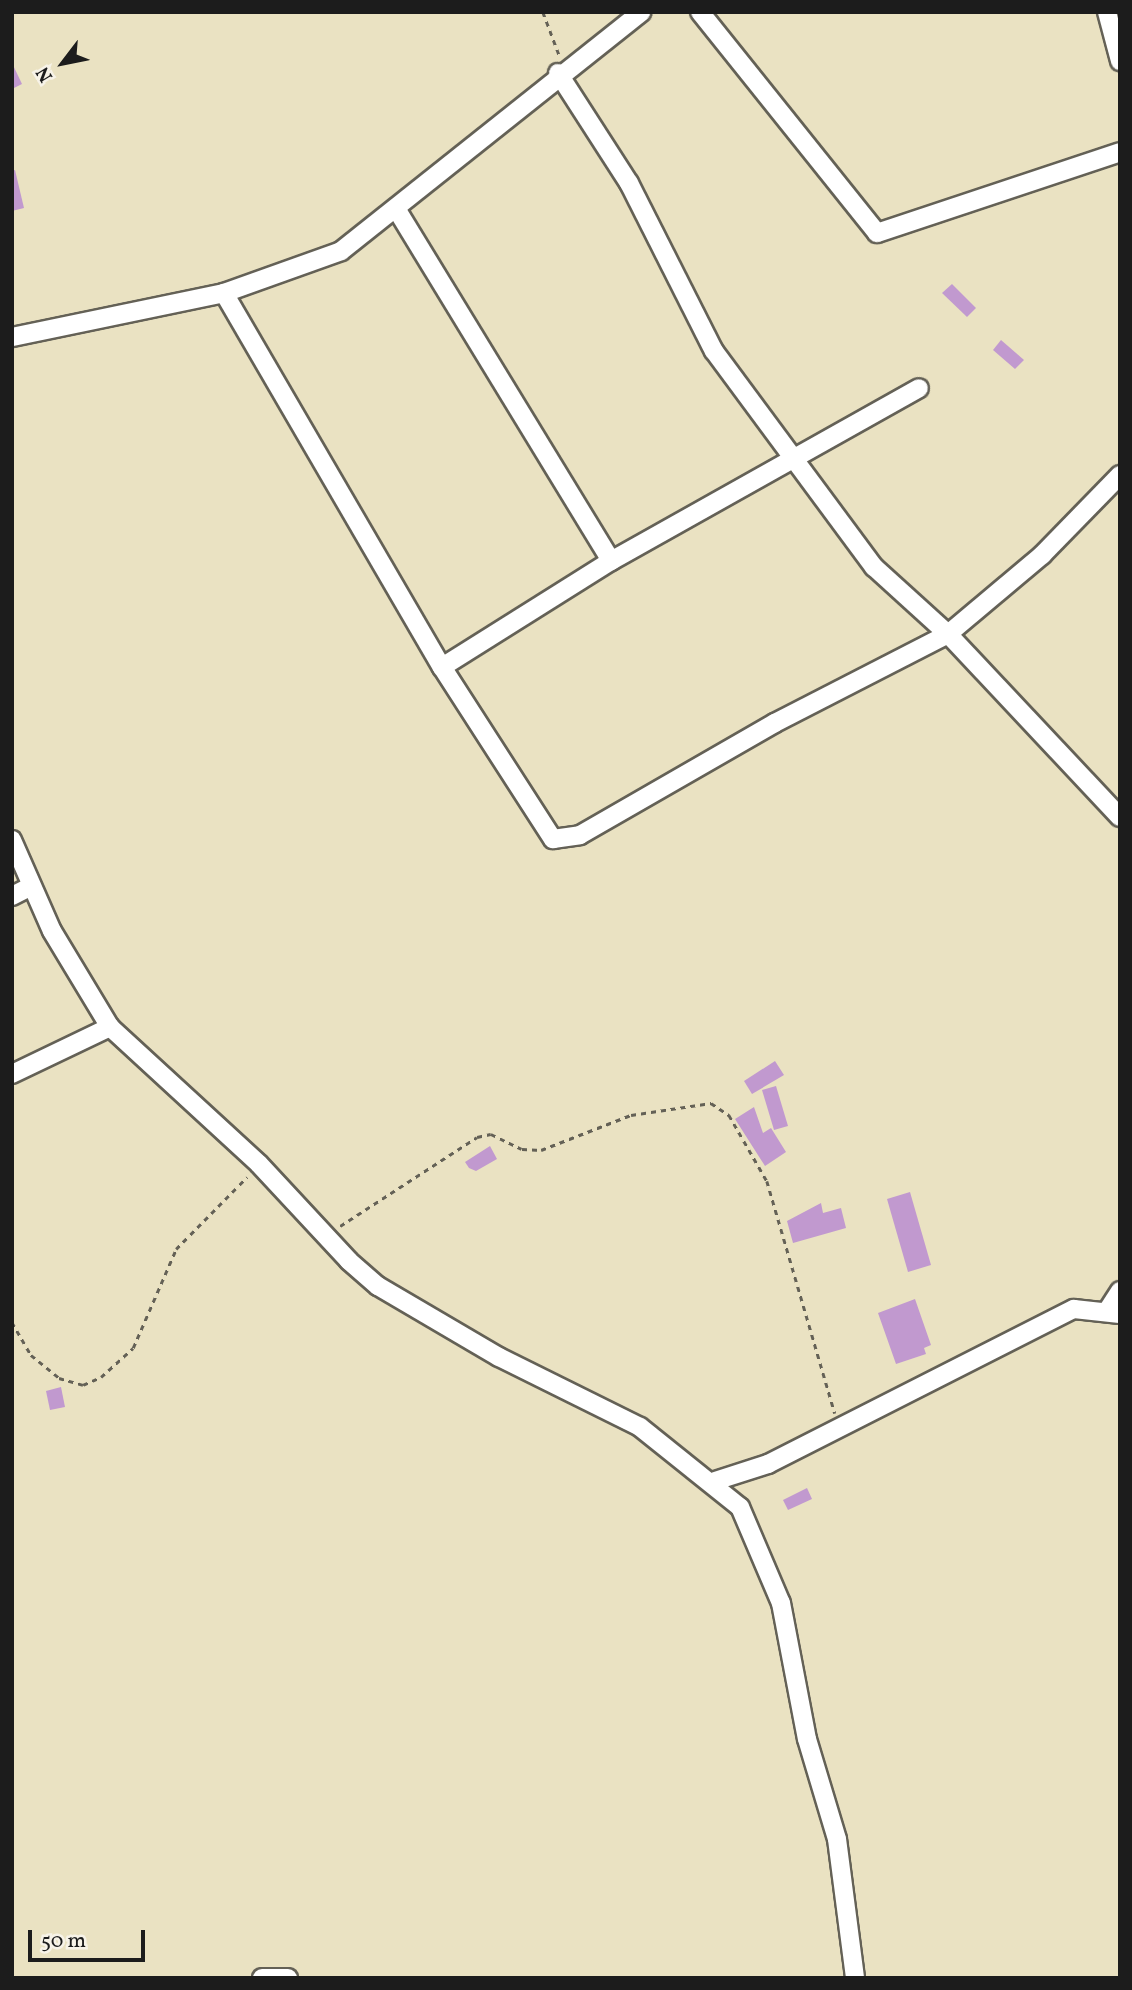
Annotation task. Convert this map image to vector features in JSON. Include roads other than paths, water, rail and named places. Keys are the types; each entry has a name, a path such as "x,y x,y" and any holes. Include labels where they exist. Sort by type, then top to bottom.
{"street":[{"path":"12,337 223,293 341,251 397,210 560,72 642,12"},
{"path":"700,12 877,233 1120,152"},
{"path":"1107,12 1120,61"},
{"path":"560,72 629,183 714,351 874,567 948,634 1120,817"},
{"path":"397,210 611,561"},
{"path":"223,293 442,667 541,829 565,839 948,634 1042,555 1120,475"},
{"path":"442,667 611,561 919,388"},
{"path":"12,840 32,887 110,1027 259,1164 325,1236 378,1286 499,1357 640,1427 715,1481 752,1528 781,1603 807,1739 837,1839 855,1978"},
{"path":"12,896 32,887"},
{"path":"12,1074 110,1027"},
{"path":"715,1481 758,1468 1041,1322 1074,1308 1113,1312 1120,1292"},
{"path":"262,1978 289,1978"}]}
